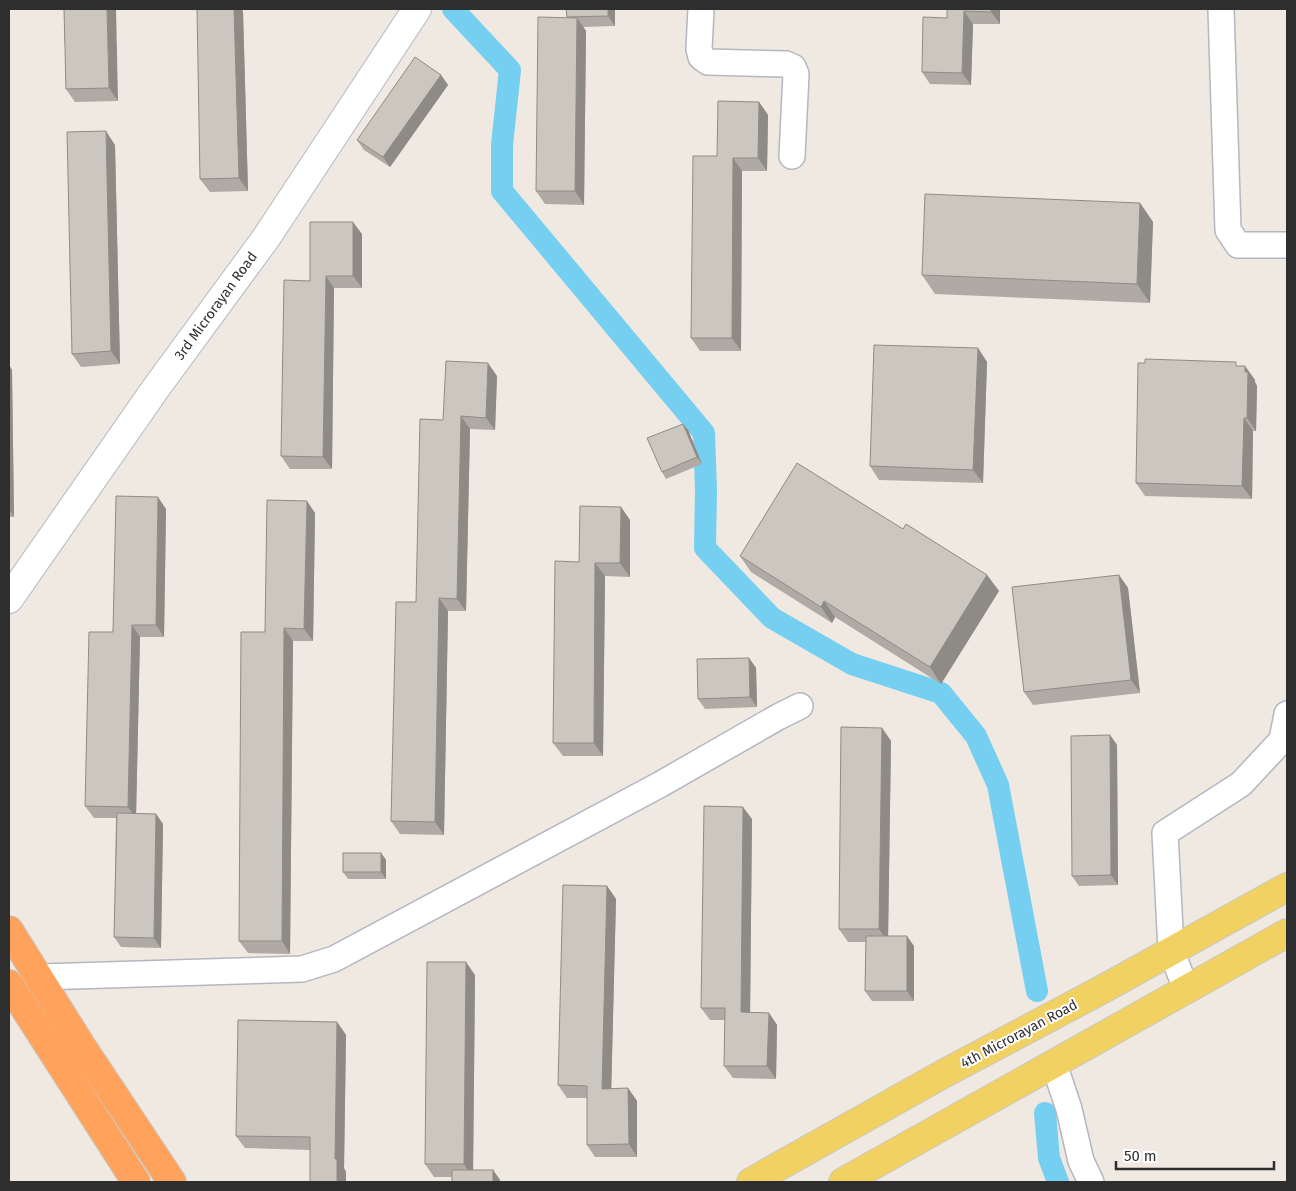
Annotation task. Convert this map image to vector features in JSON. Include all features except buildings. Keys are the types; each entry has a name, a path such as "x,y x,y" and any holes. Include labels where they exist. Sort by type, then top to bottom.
{"highway":[{"path":"9,930 172,1182"},
{"path":"9,984 136,1182"}],"main road":[{"name":"4th Microrayan Road","path":"751,1182 943,1074 1103,990 1171,950 1287,887"},
{"path":"844,1182 1287,934"}],"street":[{"name":"3rd Microrayan Road","path":"9,600 156,388 266,238 417,9"},
{"path":"701,9 699,49 701,57 708,62 786,64 793,67 796,74 792,156"},
{"path":"1221,9 1228,230 1238,244 1287,245"},
{"path":"39,977 302,969 334,959 661,784 800,706"},
{"path":"1186,989 1171,950 1165,833 1241,784 1282,740 1287,714"},
{"path":"1054,1064 1069,1109 1081,1161 1091,1182"}],"waterway":[{"path":"453,9 510,70 502,145 502,191 704,433 706,490 705,548 772,618 852,664 941,693 976,736 998,785 1037,991"},
{"path":"1045,1113 1049,1158 1058,1182"}]}
